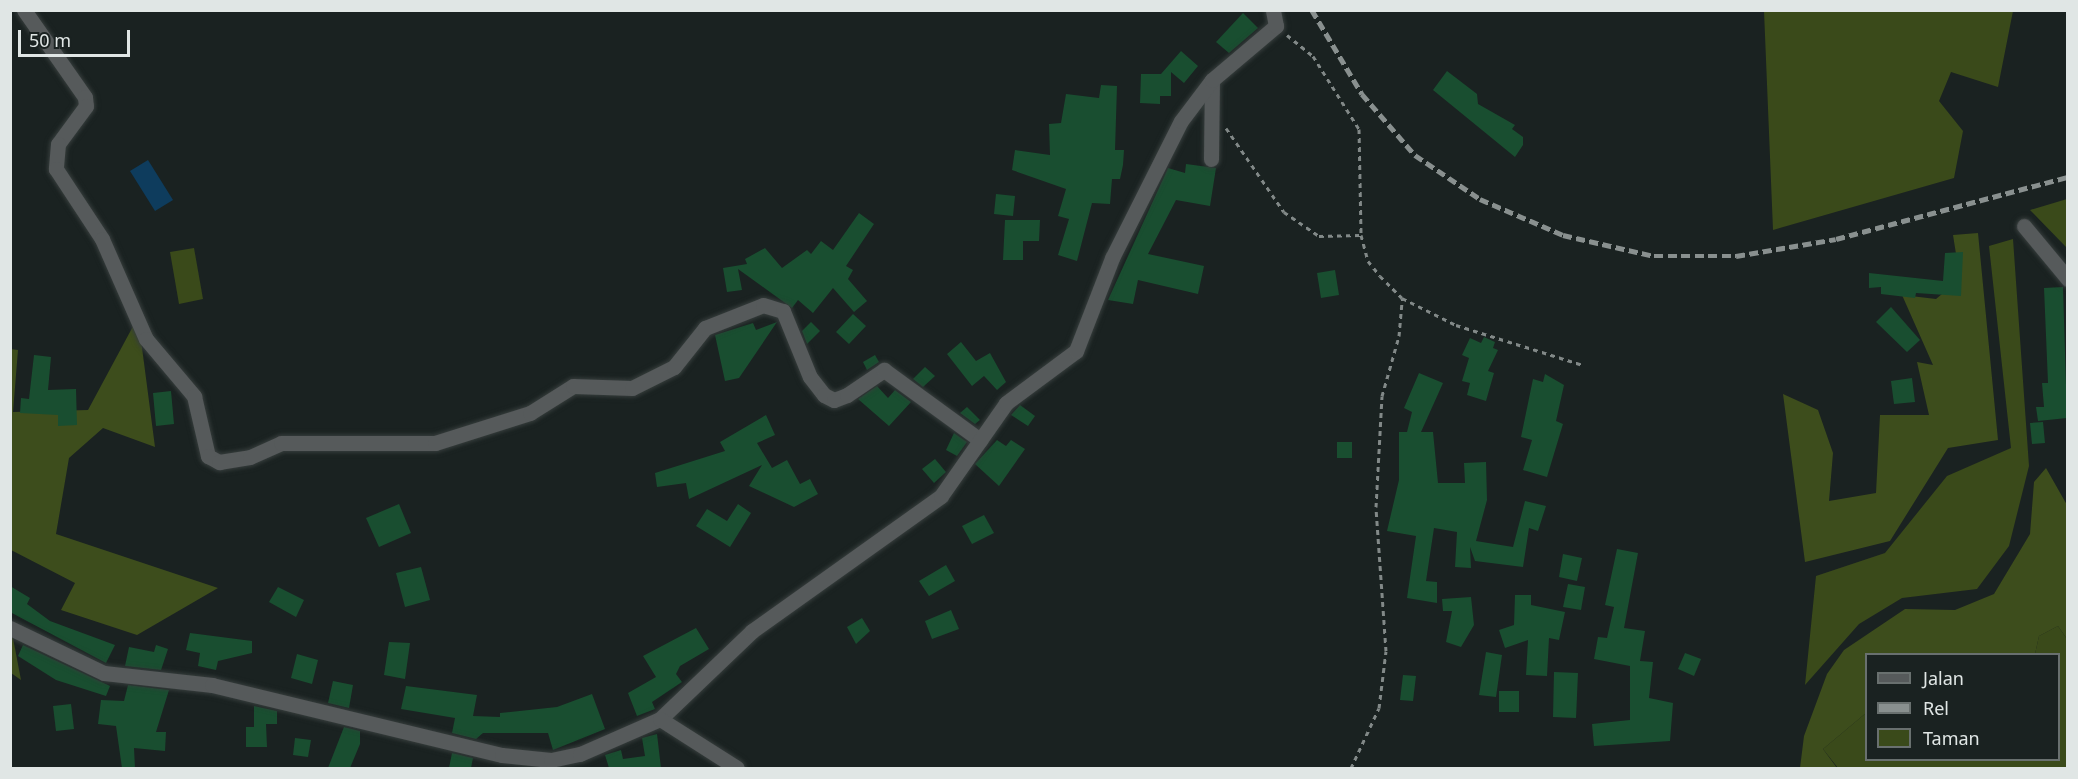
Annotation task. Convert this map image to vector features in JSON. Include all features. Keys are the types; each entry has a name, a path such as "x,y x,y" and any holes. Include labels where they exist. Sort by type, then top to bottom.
{"street":[{"path":"24,10 85,97 86,106 58,144 56,169 102,239 146,339 194,396 208,456 219,462 250,457 281,443 435,443 530,413 573,386 632,388 674,367 705,328 763,304 783,311 810,377 824,395 834,400 847,395 884,370 980,440"},
{"path":"10,628 104,673 212,685 502,755 551,760 580,754 660,719 752,631 941,496 1006,403 1076,351 1112,258 1181,122 1212,80 1276,26 1273,10"},
{"path":"1211,159 1212,80"},
{"path":"2024,226 2067,279"},
{"path":"660,719 737,768"}],"path":[{"path":"1276,26 1313,56 1359,129 1361,235 1368,261 1402,298 1456,325 1583,365"},
{"path":"1212,114 1244,149 1284,212 1319,236 1361,235"},
{"path":"1351,768 1379,708 1386,651 1377,496 1382,396 1399,336 1402,298"}],"green space":[{"path":"1764,11 2013,11 1998,87 1951,72 1939,101 1963,131 1954,178 1773,230"},
{"path":"2068,199 2067,248 2030,210"},
{"path":"1978,233 1998,440 1948,448 1890,541 1805,562 1783,394 1818,410 1833,453 1829,501 1876,493 1880,415 1929,415 1917,362 1933,365 1902,295 1936,299 1960,279 1953,235"},
{"path":"2013,239 2029,466 2009,546 1977,589 1902,598 1859,624 1805,685 1816,576 1885,553 1947,476 2011,448 1989,246"},
{"path":"194,248 203,299 179,304 170,252"},
{"path":"138,317 155,447 103,428 69,458 56,534 218,588 137,635 61,610 75,583 11,550 10,349 18,350 13,412 88,410"},
{"path":"2046,468 2067,505 2067,639 2058,626 2039,636 2035,653 1865,653 1865,714 1823,749 1837,768 1800,768 1804,736 1827,674 1844,650 1905,609 1955,610 1994,594 2030,534 2034,482"},
{"path":"2058,626 2067,639 2067,768 1838,768 1823,749 1865,714 1865,761 2060,761 2060,653 2035,653 2039,636"},
{"path":"11,636 13,638 21,680 11,673"}],"water":[{"path":"148,160 173,200 155,211 130,171"}],"building":[{"path":"1243,13 1258,28 1229,53 1216,42"},
{"path":"1181,51 1198,66 1184,83 1171,72 1171,96 1160,96 1160,104 1140,103 1141,74 1161,74"},
{"path":"1447,71 1477,94 1478,104 1515,125 1512,129 1523,137 1523,145 1515,157 1433,90"},
{"path":"1101,85 1117,86 1115,150 1124,150 1123,165 1120,179 1112,179 1110,204 1092,203 1077,261 1058,255 1069,219 1058,216 1066,189 1012,170 1015,150 1050,155 1049,124 1061,123 1066,94 1099,98"},
{"path":"1186,164 1216,168 1210,206 1176,200 1148,254 1204,266 1198,294 1138,280 1133,304 1108,300 1168,168 1185,173"},
{"path":"996,194 1015,196 1013,216 994,214"},
{"path":"859,213 874,224 846,266 853,270 848,279 867,301 854,312 833,288 813,313 798,300 792,308 738,269 742,290 727,292 723,268 747,264 745,259 765,248 782,268 807,250 811,254 821,241 833,250"},
{"path":"1005,220 1040,220 1039,241 1023,241 1023,260 1003,260"},
{"path":"1963,252 1961,296 1916,293 1915,298 1881,294 1881,287 1869,288 1869,273 1943,281 1945,253"},
{"path":"1335,270 1339,295 1321,298 1317,273"},
{"path":"2063,287 2067,418 2038,421 2036,407 2044,407 2042,383 2048,383 2044,288"},
{"path":"1891,307 1920,340 1907,352 1876,322"},
{"path":"853,314 866,326 849,344 836,332"},
{"path":"777,322 739,378 725,381 715,335 753,323 756,330"},
{"path":"811,322 820,331 807,344 802,331"},
{"path":"1484,337 1495,342 1493,348 1498,350 1488,371 1494,373 1486,401 1467,395 1470,383 1462,381 1469,358 1462,355 1470,338 1481,343"},
{"path":"961,342 976,361 990,353 1006,382 997,390 984,376 972,386 947,354"},
{"path":"34,355 51,357 48,390 76,389 77,425 58,426 58,415 20,413 21,398 29,399"},
{"path":"875,355 879,362 867,370 863,362"},
{"path":"925,367 935,376 923,387 913,379"},
{"path":"1419,373 1443,383 1421,432 1433,432 1438,483 1465,483 1464,463 1486,462 1487,500 1476,541 1513,547 1525,501 1546,506 1538,531 1529,528 1523,567 1475,561 1470,547 1471,568 1455,567 1457,532 1434,528 1426,581 1437,582 1437,603 1407,598 1416,536 1387,531 1399,480 1399,432 1407,432 1412,412 1404,408"},
{"path":"1545,374 1564,385 1556,421 1563,424 1547,477 1523,470 1532,440 1521,437 1533,379 1543,382"},
{"path":"1912,378 1915,402 1894,404 1891,381"},
{"path":"877,386 888,398 895,390 911,402 889,426 858,399"},
{"path":"171,391 174,424 156,426 153,393"},
{"path":"1020,405 1035,416 1028,426 1011,415"},
{"path":"967,407 980,420 975,424 960,413"},
{"path":"766,415 775,435 757,443 772,468 787,460 800,484 810,479 818,494 794,507 749,486 762,465 689,499 686,483 657,487 655,473 725,451 720,442"},
{"path":"2043,422 2045,443 2032,444 2030,423"},
{"path":"954,433 967,442 957,456 946,450"},
{"path":"997,440 1006,446 1011,440 1025,449 999,486 975,464"},
{"path":"1337,442 1352,442 1352,458 1337,458"},
{"path":"935,459 946,472 934,483 922,469"},
{"path":"399,504 411,533 379,547 366,518"},
{"path":"738,504 751,513 730,547 696,526 707,509 727,521"},
{"path":"984,515 994,533 972,544 962,526"},
{"path":"1617,549 1638,553 1624,628 1645,631 1640,661 1653,662 1649,698 1673,703 1670,741 1594,746 1592,724 1630,720 1630,666 1594,659 1598,637 1607,638 1614,607 1605,605"},
{"path":"1563,554 1582,558 1577,581 1559,577"},
{"path":"946,565 955,581 929,596 919,581"},
{"path":"421,567 430,600 405,607 396,573"},
{"path":"1568,584 1585,587 1581,610 1563,607"},
{"path":"10,586 30,598 27,604 50,621 115,645 106,663 10,612"},
{"path":"278,587 304,600 296,617 269,602"},
{"path":"1515,595 1531,595 1531,605 1565,612 1559,640 1549,638 1547,676 1526,675 1528,640 1505,648 1499,630 1514,625"},
{"path":"1471,597 1474,625 1461,647 1446,642 1452,611 1443,611 1442,599"},
{"path":"951,610 959,629 932,639 925,621"},
{"path":"862,618 870,631 856,644 847,627"},
{"path":"696,628 709,649 680,666 676,674 682,682 652,702 655,709 637,716 628,693 656,677 643,656"},
{"path":"190,633 252,641 252,653 218,661 216,670 198,666 200,653 186,650"},
{"path":"389,642 410,643 405,679 384,675"},
{"path":"23,645 110,686 106,696 56,680 18,656"},
{"path":"156,645 168,649 161,670 125,666 129,647 154,652"},
{"path":"1486,652 1502,655 1496,697 1479,695"},
{"path":"1685,653 1701,659 1694,676 1678,669"},
{"path":"297,654 318,660 312,684 291,678"},
{"path":"1554,672 1578,673 1576,718 1553,717"},
{"path":"1403,675 1416,676 1413,701 1400,700"},
{"path":"333,681 353,685 349,708 328,703"},
{"path":"128,685 169,690 156,732 166,732 165,751 134,748 135,768 122,768 116,726 98,724 101,700 124,701"},
{"path":"406,686 477,695 473,716 500,717 500,713 557,707 592,694 605,729 553,750 548,733 483,733 476,739 452,733 455,718 401,709"},
{"path":"1499,691 1519,691 1519,712 1499,712"},
{"path":"71,704 74,729 56,731 53,706"},
{"path":"254,706 277,711 277,724 266,724 267,747 246,747 246,727 254,727"},
{"path":"344,727 360,731 360,744 350,768 328,768"},
{"path":"657,734 661,768 609,768 605,755 621,750 623,759 645,756 642,738"},
{"path":"295,738 311,740 308,757 293,755"},
{"path":"452,753 473,758 471,768 449,768"}],"railway":[{"path":"1312,10 1362,94 1415,155 1480,199 1563,235 1654,256 1736,256 1836,239 2068,177"}]}
